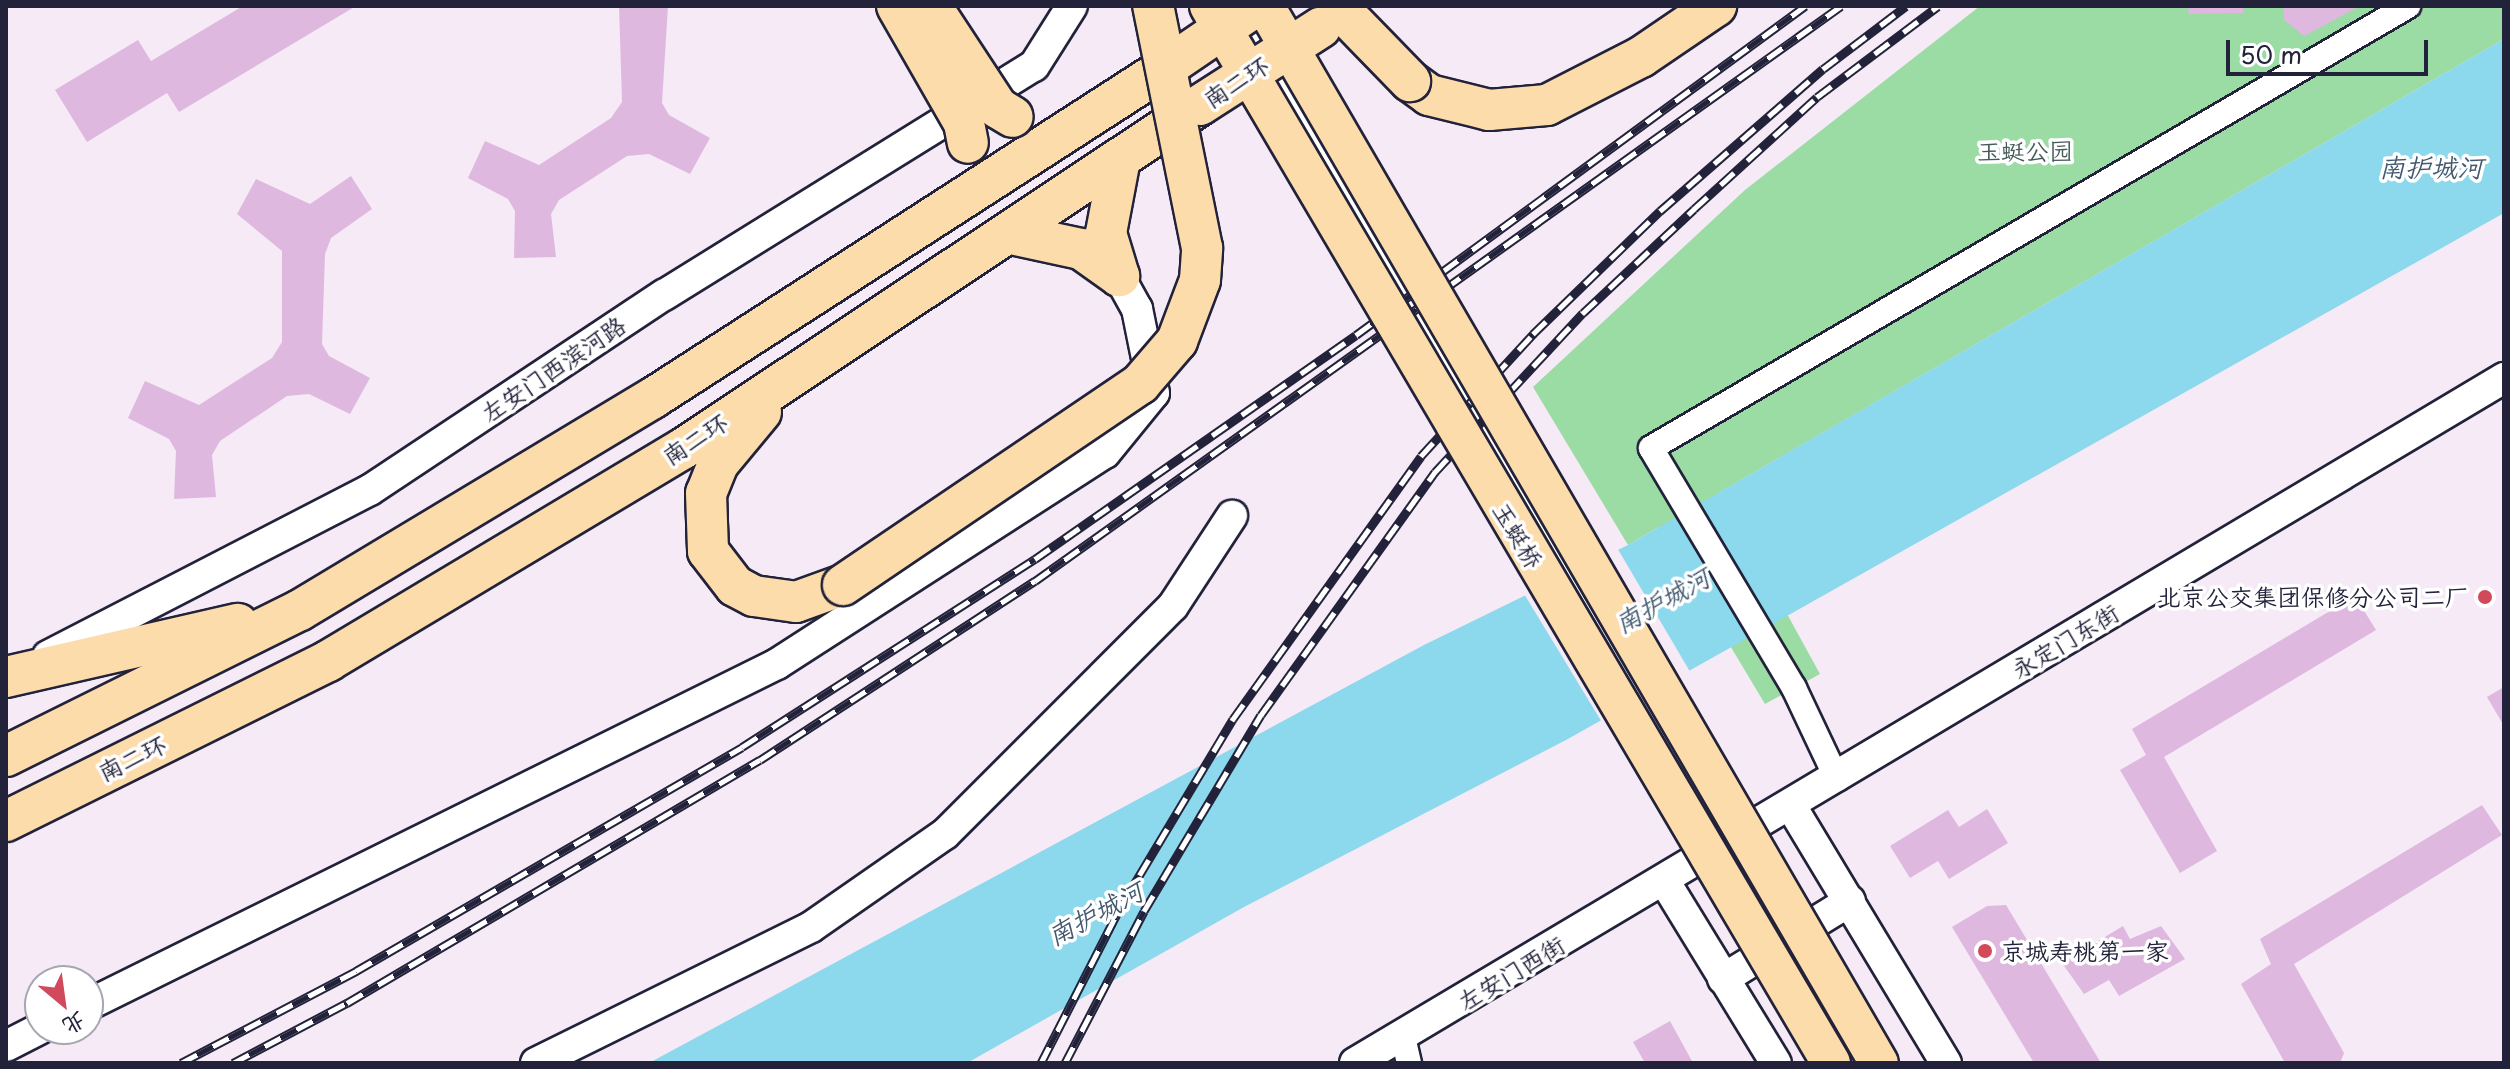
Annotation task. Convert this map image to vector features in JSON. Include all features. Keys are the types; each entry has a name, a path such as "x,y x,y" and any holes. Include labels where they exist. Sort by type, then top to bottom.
{"highway":[{"path":"897,6 964,123 968,143 951,208"},
{"path":"931,6 998,108 1013,117 1045,128 1076,127"},
{"path":"789,378 718,464 706,493 703,534 721,571 754,596 796,602 843,585 1140,384 1177,341 1200,280 1202,248 1153,6"},
{"path":"6,756 300,610 653,398 1076,127 1256,6"},
{"name":"南二环","path":"6,821 328,661 789,378 1011,234 1328,17 1355,6"},
{"path":"1328,17 1410,81 1458,105 1489,110 1547,105 1617,71 1716,6"},
{"path":"1119,276 1106,233 1120,159"},
{"path":"1011,234 1081,249 1119,276"},
{"path":"6,676 300,610"}],"main road":[{"name":"玉蜓桥","path":"1209,6 1831,1063"},
{"name":"玉蜓桥","path":"1265,6 1879,1063"}],"street":[{"path":"1236,6 1726,845"},
{"path":"1837,779 1794,688 1651,448 2408,6"},
{"name":"左安门西滨河路","path":"6,676 191,588 370,490 664,295 1034,66 1070,12"},
{"path":"104,997 777,664 1105,453 1154,393 1137,309 1119,276"},
{"name":"永定门东街","path":"1726,845 2504,378"},
{"path":"536,1063 788,940 945,834 1173,606 1232,516"},
{"path":"1791,806 1946,1063"},
{"name":"左安门西街","path":"1355,1063 1406,1050 1726,845"},
{"path":"1665,882 1776,1063"},
{"path":"1723,979 1850,901"},
{"path":"6,1046 24,1037"}],"green space":[{"name":"玉蜓公园","path":"1980,6 2504,6 2504,39 1720,492 1820,674 1765,704 1659,527 1628,545 1533,387 1745,190"}],"water":[{"name":"南护城河","path":"2504,39 2504,213 1566,740 1244,907 967,1063 649,1063 1424,645 1628,545"}],"pier":[{"path":"1616,546 1692,675 1603,724 1523,592"}],"building":[{"path":"243,6 356,6 179,112 167,93 87,142 55,90 138,40 151,61"},
{"path":"619,6 668,6 662,103 669,115 710,138 690,174 649,154 627,156 559,200 551,214 556,257 514,258 515,211 508,199 468,178 485,141 539,165 611,118 622,102"},
{"path":"2189,6 2243,6 2243,13 2188,14"},
{"path":"2283,6 2360,6 2304,36 2284,20"},
{"path":"351,176 372,209 331,238 325,254 322,344 329,356 370,378 350,414 309,394 287,396 220,441 212,455 216,497 174,499 176,451 169,439 128,418 145,381 199,405 272,358 282,342 282,251 237,214 256,179 310,204"},
{"path":"2355,596 2376,630 2164,757 2217,851 2180,873 2120,770 2146,755 2132,729"},
{"path":"2504,687 2504,726 2487,697"},
{"path":"2482,805 2502,835 2294,964 2344,1053 2340,1063 2285,1063 2241,984 2271,964 2260,939"},
{"path":"1987,809 2008,843 1949,879 1938,861 1910,878 1890,846 1948,810 1959,827"},
{"path":"2006,905 2101,1063 2034,1063 1952,927 1987,906"},
{"path":"2123,926 2130,939 2161,926 2185,959 2119,996 2109,980 2084,994 2062,963"},
{"path":"1670,1021 1693,1063 1645,1063 1633,1042"}],"railway":[{"path":"181,1063 356,971 742,747 1035,559 1356,335 1805,6"},
{"path":"233,1063 347,1003 760,760 1035,581 1841,6"},
{"path":"1041,1063 1121,906 1233,719 1421,456 1533,334 1660,211 1823,69 1906,6"},
{"path":"1065,1063 1144,911 1261,715 1435,472 1583,313 1694,209 1817,97 1938,6"}],"place":[{"name":"北京公交集团保修分公司二厂","path":"2485,597"},
{"name":"京城寿桃第一家","path":"1985,951"}]}
